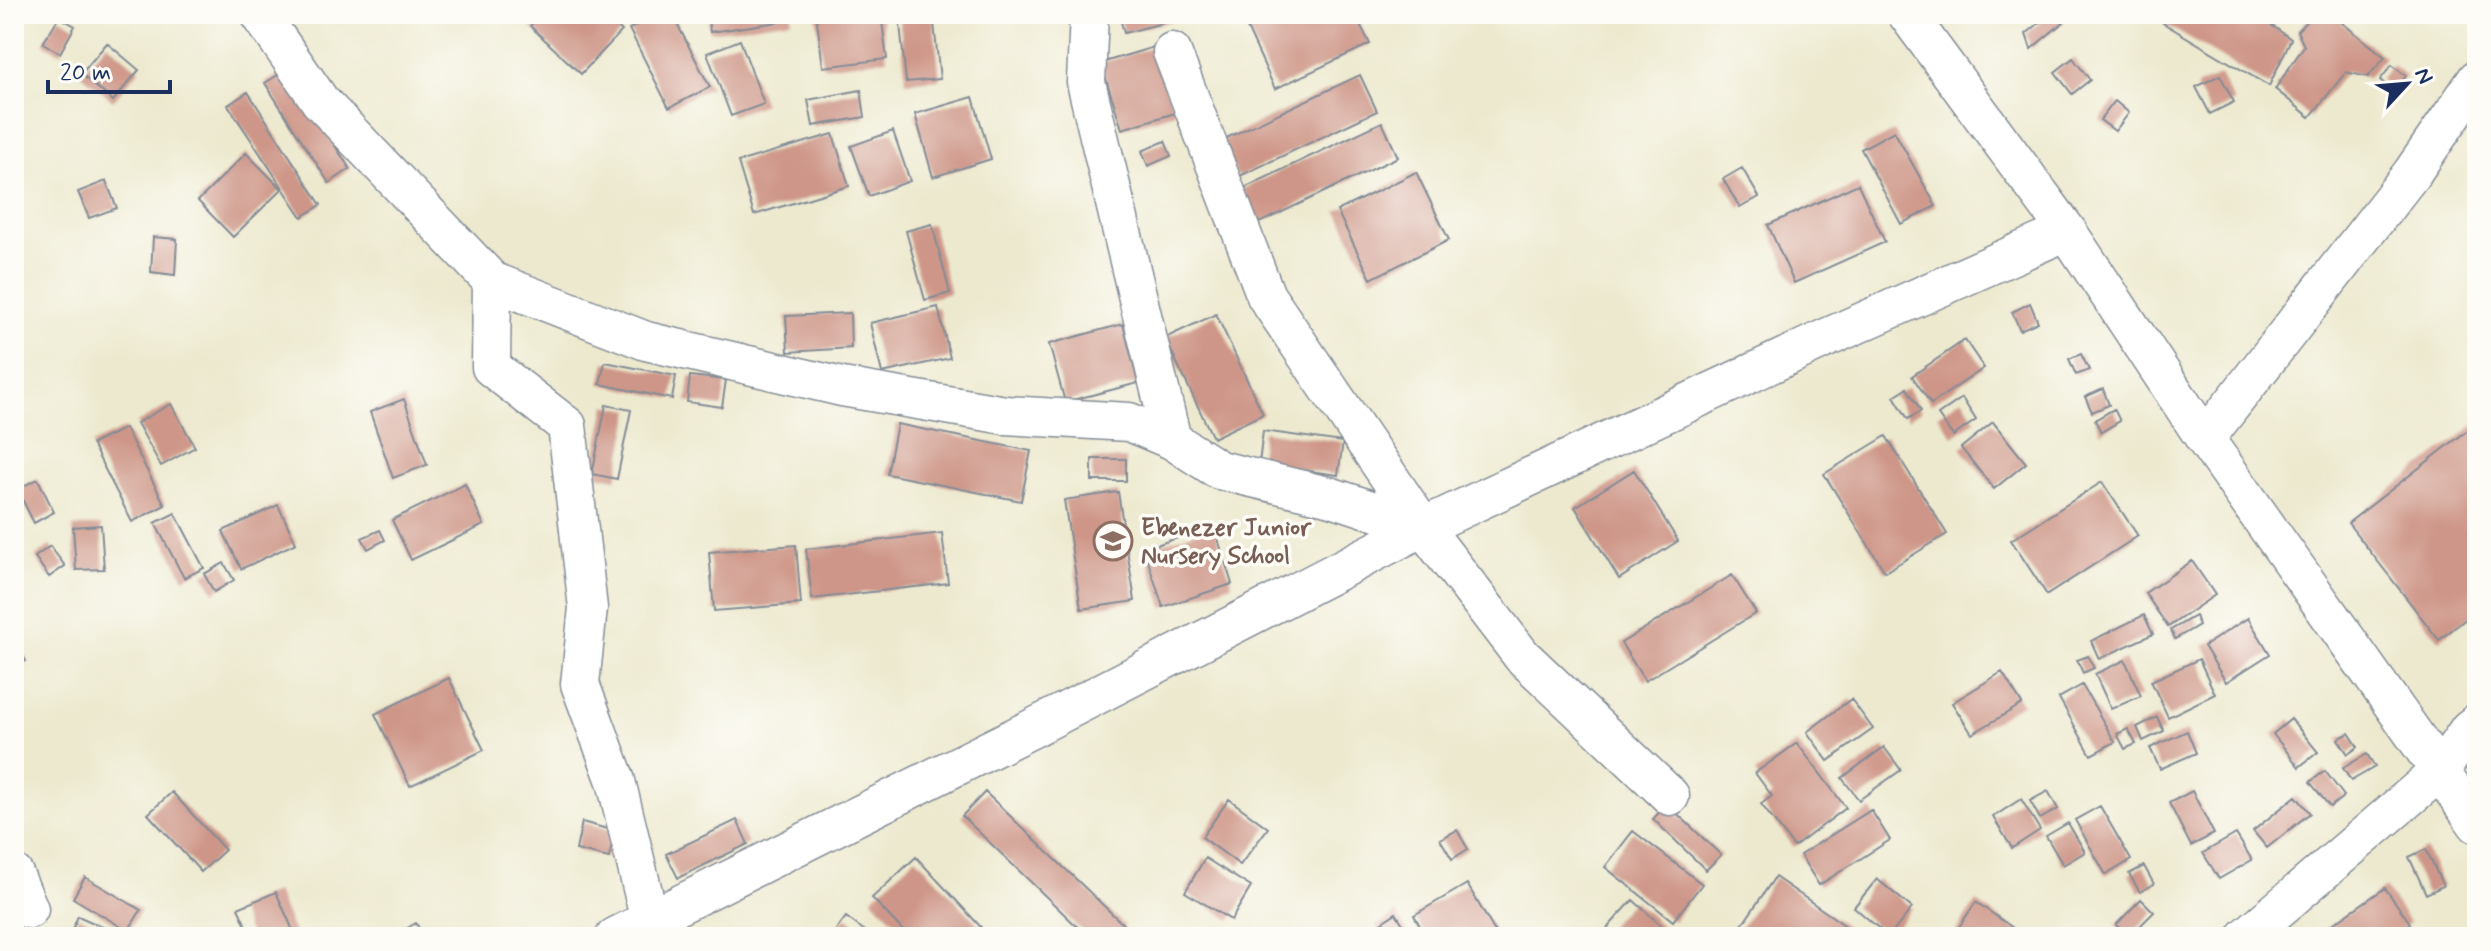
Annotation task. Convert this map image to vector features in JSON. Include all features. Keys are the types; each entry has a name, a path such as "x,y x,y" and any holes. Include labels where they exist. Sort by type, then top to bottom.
{"street":[{"path":"260,14 320,101 492,281 646,341 842,387 990,412 1129,422 1172,440 1219,470 1332,497 1423,527"},
{"path":"1089,14 1086,82 1172,440"},
{"path":"1907,14 2067,231 2205,439 2477,824"},
{"path":"1172,52 1266,296 1423,527 1522,656 1670,796"},
{"path":"2205,439 2412,173 2477,79"},
{"path":"615,937 648,929 1423,527 1810,346 2067,231"},
{"path":"492,281 491,367 567,426 588,608 580,684 616,781 648,929"},
{"path":"2246,937 2440,771 2469,729 2477,723"},
{"path":"14,874 29,909"}],"building":[{"path":"541,14 604,14 622,31 581,74 530,26"},
{"path":"659,14 672,14 710,87 669,108 629,29"},
{"path":"707,14 791,14 792,20 710,32"},
{"path":"816,14 881,14 887,59 823,67"},
{"path":"899,14 933,14 940,79 906,82"},
{"path":"1119,14 1189,14 1190,16 1124,33"},
{"path":"1254,14 1355,14 1370,44 1275,89 1243,19"},
{"path":"2050,14 2063,14 2067,19 2031,49 2026,34"},
{"path":"2171,14 2278,14 2267,22 2291,39 2269,86 2163,23"},
{"path":"2313,14 2331,14 2385,57 2368,77 2346,72 2310,117 2275,89 2304,46 2297,31"},
{"path":"59,17 75,26 60,53 43,43"},
{"path":"740,40 764,104 731,116 707,53"},
{"path":"107,43 139,70 113,101 81,74"},
{"path":"1154,47 1175,113 1122,129 1101,63"},
{"path":"2073,58 2090,80 2072,94 2055,72"},
{"path":"2392,65 2406,76 2394,91 2380,80"},
{"path":"286,70 350,169 329,183 265,83"},
{"path":"1360,75 1377,111 1238,177 1220,141"},
{"path":"2220,75 2234,102 2210,114 2196,87"},
{"path":"861,90 865,117 813,126 808,100"},
{"path":"248,92 321,205 302,217 228,105"},
{"path":"973,97 991,159 933,177 915,114"},
{"path":"2115,101 2129,113 2115,131 2100,120"},
{"path":"1382,122 1398,157 1259,223 1242,189"},
{"path":"893,131 910,181 869,196 851,146"},
{"path":"1894,131 1936,206 1901,224 1861,149"},
{"path":"833,134 849,186 754,215 738,162"},
{"path":"1165,141 1171,156 1148,166 1142,151"},
{"path":"246,153 282,189 233,237 198,201"},
{"path":"1742,168 1759,197 1740,208 1723,179"},
{"path":"1416,172 1449,240 1371,279 1337,211"},
{"path":"106,181 117,208 89,218 78,192"},
{"path":"1858,184 1885,242 1794,283 1768,225"},
{"path":"932,224 950,293 925,300 906,231"},
{"path":"153,237 177,239 175,275 151,272"},
{"path":"2030,303 2038,322 2020,330 2012,312"},
{"path":"938,307 950,358 882,373 870,323"},
{"path":"850,313 851,348 788,352 786,316"},
{"path":"1216,314 1263,414 1213,438 1165,338"},
{"path":"1123,324 1138,383 1065,402 1049,344"},
{"path":"1965,340 1984,368 1931,404 1912,376"},
{"path":"2081,354 2089,370 2076,375 2069,359"},
{"path":"605,362 676,376 672,399 600,384"},
{"path":"690,376 726,380 722,407 687,402"},
{"path":"1907,388 1921,411 1908,419 1894,396"},
{"path":"2103,389 2109,405 2092,412 2085,397"},
{"path":"1962,398 1976,420 1953,436 1938,415"},
{"path":"404,399 427,465 393,478 370,412"},
{"path":"171,404 195,447 161,466 137,423"},
{"path":"606,405 631,410 617,479 592,474"},
{"path":"2114,409 2120,421 2101,432 2095,420"},
{"path":"1993,422 2026,463 1994,489 1961,448"},
{"path":"2477,423 2477,610 2439,640 2348,523"},
{"path":"897,424 1031,451 1021,501 887,474"},
{"path":"125,428 165,505 132,522 92,444"},
{"path":"1263,431 1343,442 1338,475 1259,464"},
{"path":"1886,436 1947,534 1885,572 1824,474"},
{"path":"1092,459 1126,459 1126,481 1092,481"},
{"path":"1634,470 1678,541 1619,579 1575,507"},
{"path":"38,479 54,512 34,523 17,489"},
{"path":"2102,482 2138,536 2047,595 2011,540"},
{"path":"465,484 484,525 411,560 392,520"},
{"path":"1118,492 1135,601 1081,609 1064,500"},
{"path":"278,505 296,543 241,569 223,531"},
{"path":"175,513 204,568 184,578 155,523"},
{"path":"101,525 104,569 76,570 73,527"},
{"path":"1214,526 1232,584 1163,607 1144,549"},
{"path":"380,530 385,540 368,549 362,538"},
{"path":"942,533 948,583 812,599 806,549"},
{"path":"796,545 801,604 714,611 709,552"},
{"path":"50,546 65,566 49,577 35,557"},
{"path":"2192,561 2215,595 2168,627 2145,593"},
{"path":"224,563 234,580 214,592 204,574"},
{"path":"1732,575 1756,613 1645,681 1621,643"},
{"path":"2144,615 2153,634 2099,659 2091,641"},
{"path":"2195,616 2199,625 2175,639 2171,630"},
{"path":"2248,618 2270,654 2226,682 2204,646"},
{"path":"14,639 26,661 14,667"},
{"path":"2088,656 2094,668 2083,673 2077,660"},
{"path":"2199,659 2215,694 2168,717 2151,681"},
{"path":"2125,660 2141,696 2111,709 2095,674"},
{"path":"2002,672 2022,704 1972,734 1952,703"},
{"path":"449,678 484,750 410,786 375,714"},
{"path":"2082,685 2115,742 2091,755 2059,698"},
{"path":"1851,699 1873,729 1828,761 1807,732"},
{"path":"2157,717 2164,731 2143,741 2137,727"},
{"path":"2291,719 2318,752 2299,767 2273,734"},
{"path":"2128,729 2136,744 2125,749 2117,734"},
{"path":"2187,731 2196,753 2160,769 2150,748"},
{"path":"2349,733 2358,747 2348,754 2338,739"},
{"path":"1797,743 1846,808 1794,847 1761,804 1772,796 1755,773"},
{"path":"1884,747 1901,770 1859,800 1842,778"},
{"path":"2367,754 2375,767 2351,781 2343,768"},
{"path":"2325,771 2344,796 2330,807 2310,782"},
{"path":"2048,791 2058,809 2040,819 2030,801"},
{"path":"2192,791 2214,834 2191,846 2169,803"},
{"path":"172,792 225,850 201,872 148,814"},
{"path":"985,792 1125,926 1114,937 1088,937 962,816"},
{"path":"2296,796 2310,813 2267,848 2253,831"},
{"path":"1229,799 1268,828 1240,865 1202,837"},
{"path":"2021,799 2040,830 2012,848 1993,817"},
{"path":"1667,804 1721,855 1706,870 1653,819"},
{"path":"2100,806 2131,860 2106,875 2075,820"},
{"path":"1871,810 1890,840 1819,885 1800,855"},
{"path":"737,820 748,844 678,878 666,854"},
{"path":"582,822 615,831 609,858 576,850"},
{"path":"2068,823 2085,852 2063,865 2046,836"},
{"path":"1457,830 1468,849 1452,859 1440,839"},
{"path":"1633,831 1702,884 1673,921 1605,867"},
{"path":"2236,834 2252,860 2219,879 2203,853"},
{"path":"2426,849 2443,886 2426,894 2409,857"},
{"path":"916,857 990,937 909,937 872,898"},
{"path":"1205,858 1251,887 1231,920 1185,892"},
{"path":"2144,866 2154,884 2140,892 2129,874"},
{"path":"85,877 141,910 128,931 73,898"},
{"path":"1775,877 1856,933 1853,937 1734,937"},
{"path":"1877,879 1912,908 1889,937 1854,907"},
{"path":"1467,884 1498,937 1426,937 1414,915"},
{"path":"2385,888 2410,923 2389,937 2314,937"},
{"path":"276,892 296,937 251,937 238,908"},
{"path":"2141,899 2154,912 2129,937 2116,925"},
{"path":"1633,900 1664,928 1656,937 1599,937"},
{"path":"1976,902 2026,937 1952,937"},
{"path":"1396,913 1411,937 1383,937 1376,926"},
{"path":"78,916 114,932 112,937 69,937"},
{"path":"846,917 873,937 831,937"},
{"path":"416,923 424,937 392,937"}],"place":[{"name":"Ebenezer Junior Nursery School","path":"1113,541"}]}
